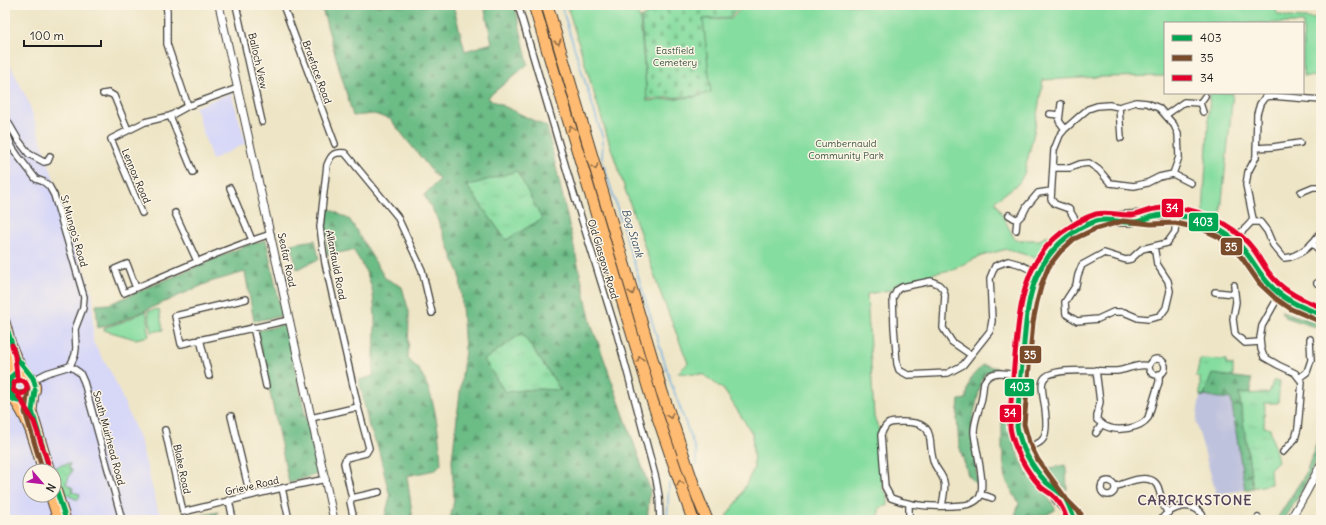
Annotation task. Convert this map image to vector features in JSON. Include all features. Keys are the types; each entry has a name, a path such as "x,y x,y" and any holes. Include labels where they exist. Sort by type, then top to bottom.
{"highway":[{"path":"534,5 652,400 693,520"},
{"path":"547,5 662,392 696,495 706,520"}],"main road":[{"path":"5,322 16,358 31,377 35,390 32,411 48,463"},
{"path":"5,347 8,357 8,379 6,385 8,395 23,414 29,427 40,463"},
{"path":"8,379 20,372 31,377"},
{"path":"8,395 20,401 27,400 33,395 35,390"},
{"path":"55,503 64,519"},
{"path":"59,503 64,519"}],"street":[{"path":"166,5 168,44 188,106"},
{"name":"Seafar Road","path":"219,5 334,520"},
{"name":"Balloch View","path":"236,5 262,122"},
{"name":"Braeface Road","path":"283,5 335,144"},
{"name":"Old Glasgow Road","path":"518,5 619,342 656,479 659,496 660,520"},
{"name":"Lennox Road","path":"142,212 111,139 144,122 170,116 188,106 238,88"},
{"path":"103,94 109,93 114,96 128,130"},
{"path":"1200,103 1205,96"},
{"path":"1234,239 1252,222 1253,219 1246,185 1248,172 1256,157 1257,114 1260,104 1265,97 1272,96 1321,100"},
{"path":"1080,228 1069,210 1055,204 1051,199 1051,191 1054,168 1054,150 1060,135 1088,109 1097,106 1109,105 1119,107 1136,102 1147,102 1159,108 1174,125 1180,143 1179,157 1173,174"},
{"path":"1166,115 1184,102 1200,103"},
{"path":"1200,103 1204,112"},
{"path":"1061,104 1059,121 1065,129"},
{"path":"1119,107 1121,138"},
{"path":"1050,114 1059,115"},
{"path":"170,116 193,172"},
{"path":"5,117 19,141 29,154 44,162 48,160 50,156"},
{"name":"St Mungo's Road","path":"5,128 12,147 18,156 36,179 49,186 54,195 84,297 83,308 75,329 77,342 75,355 70,366"},
{"path":"1256,148 1300,143"},
{"name":"Allanfauld Road","path":"358,407 325,263 320,226 327,166 331,156 338,152 345,153 397,216 422,270 432,313"},
{"path":"1054,168 1070,168 1080,164 1089,163 1099,170 1110,183 1134,186 1147,183 1159,177 1173,174 1191,182"},
{"path":"1301,192 1313,187 1321,187"},
{"path":"230,188 252,240"},
{"path":"1016,230 1016,220 1023,214 1027,206 1038,193 1051,191"},
{"path":"175,212 197,261"},
{"path":"1076,519 1064,510 1048,484 1035,468 1026,453 1017,427 1020,376 1028,305 1037,273 1058,244 1080,228 1116,215 1138,214 1150,217 1176,216 1200,220 1217,228 1234,239 1246,251 1269,284 1280,294 1298,306 1321,314"},
{"path":"1009,215 1016,220"},
{"path":"1154,246 1157,264 1168,281 1170,291 1166,308 1160,316 1148,320 1138,318 1124,312 1113,312 1098,319 1077,321 1066,314 1066,302 1076,285 1082,265 1104,253 1112,254 1126,260 1131,259 1142,249 1154,246 1167,243 1175,232 1176,216"},
{"path":"1252,222 1260,222 1264,226 1273,245 1284,258 1292,258 1312,243 1321,231"},
{"path":"136,288 127,264 115,269 124,293 136,288 197,261 271,234"},
{"path":"1312,243 1321,252"},
{"path":"971,355 952,342 943,328 945,295 943,289 938,284 931,281 925,281 902,287 897,290 893,298 897,364 899,370 908,375 948,373 962,365 971,355 990,331 992,321 990,278 994,266 1008,261 1019,264 1037,273"},
{"path":"1234,285 1236,302 1232,319 1234,334 1245,342 1260,342"},
{"path":"1215,292 1235,294"},
{"path":"1280,294 1262,326 1260,342 1264,357 1278,366 1295,373 1302,382 1298,428 1295,439 1283,452"},
{"path":"225,297 227,304"},
{"path":"246,299 173,317 181,344 289,320"},
{"path":"253,328 266,386"},
{"path":"200,339 209,376"},
{"path":"1299,378 1307,372 1311,360 1310,339"},
{"path":"1096,370 1100,402 1097,416 1098,420 1105,426 1122,429 1137,426 1145,422 1148,418 1158,388 1159,374 1164,369 1164,364 1161,360 1153,360 1149,366"},
{"path":"1024,447 1037,444 1043,440 1046,432 1042,381 1052,373 1096,370 1117,371 1130,366 1142,364 1149,366"},
{"path":"31,377 70,366"},
{"name":"South Muirhead Road","path":"70,366 80,373 84,382 122,520"},
{"path":"1149,366 1152,373 1159,374"},
{"path":"942,506 944,482 935,464 931,434 924,427 912,422 892,422 884,427 881,435 885,487 891,498 909,504 942,506 968,505 976,500 981,494 981,478 974,433 984,382 989,376 999,373 1020,376"},
{"path":"310,418 358,407 369,448 366,452 346,458 344,462 352,498 350,502 354,520"},
{"path":"231,416 250,495"},
{"path":"1096,433 1102,424"},
{"name":"Blake Road","path":"165,430 183,512"},
{"path":"1290,520 1321,464"},
{"name":"Grieve Road","path":"183,512 250,495 326,479"},
{"path":"1115,487 1140,479 1152,481 1159,489 1161,502 1168,513"},
{"path":"282,488 289,520"},
{"path":"352,498 379,492"},
{"path":"981,494 992,498"},
{"path":"229,500 233,520"},
{"path":"909,504 909,520"},
{"path":"1161,520 1168,513 1178,507 1188,506 1196,509 1202,515 1204,520"}],"shaded area":[{"path":"5,54 28,101 93,296 93,342 113,376 140,440 158,510 168,520 5,520"},
{"path":"231,93 246,143 212,160 195,107"},
{"path":"1200,396 1231,399 1245,490 1216,494 1196,422"}],"green space":[{"path":"321,5 453,5 465,51 492,43 484,5 515,5 528,64 487,98 547,127 592,327 650,489 647,520 450,520 454,500 452,460 465,350 460,275 436,216 424,195 439,180 390,119 374,114 353,116","holes":["517,171 542,219 506,240 467,186","522,333 561,390 535,389 505,392 484,360"]},
{"name":"Cumbernauld Community Park","path":"567,5 631,5 640,18 647,101 696,97 711,92 703,19 731,19 745,5 792,5 795,7 796,5 1274,5 1278,14 1289,17 1321,19 1321,77 1304,76 1304,22 1164,22 1164,76 1043,80 1034,132 1024,174 1019,183 995,201 1015,240 1039,240 1048,236 1055,237 1036,258 1007,249 981,256 951,270 898,283 890,290 867,294 874,417 879,429 883,489 888,496 888,505 879,508 879,520 728,520 727,515 738,501 754,468 752,433 724,390 704,375 678,373 688,363 659,289 609,142"},
{"name":"Eastfield Cemetery","path":"709,5 743,5 730,17 703,19 711,92 697,96 647,99 641,18 653,10"},
{"path":"1210,94 1233,94 1220,221 1203,214"},
{"path":"517,170 542,219 506,240 467,186"},
{"path":"328,208 350,220 385,278 402,287 409,312 408,359 418,369 425,380 433,403 438,428 441,464 435,470 407,476 413,520 384,520 390,497 378,447 369,427 359,380 373,376 375,326 372,289 366,271 353,250 327,255 326,228"},
{"path":"266,240 282,316 254,321 245,272 210,282 121,321 98,328 96,305 110,304 247,245"},
{"path":"315,240 319,259 297,269 291,244"},
{"path":"159,309 163,330 152,332 148,311"},
{"path":"146,311 149,325 147,326 149,336 135,339 104,330 104,328 125,321"},
{"path":"1281,311 1321,324 1321,329 1285,317"},
{"path":"286,324 318,474 289,483 257,331"},
{"path":"522,333 561,390 535,389 505,392 484,360"},
{"path":"1200,359 1226,360 1226,364 1233,365 1233,377 1212,375 1204,395 1200,396 1200,377 1196,377"},
{"path":"983,365 998,368 986,373 982,379 972,422 977,485 968,475 959,445 957,419 959,400 966,399 970,380"},
{"path":"1212,374 1251,379 1251,393 1239,394 1253,488 1245,490 1231,399 1200,396 1204,395"},
{"path":"1273,381 1280,381 1278,403 1265,403 1264,427 1270,428 1278,461 1270,469 1271,484 1253,488 1239,394 1269,393"},
{"path":"1009,395 1011,396 1009,419 1011,434 1017,453 1027,472 1042,489 1055,508 1055,510 1048,514 1014,519 1019,503 1006,481 1002,449 1002,414 1004,402"},
{"path":"1321,407 1321,451 1301,493 1284,520 1276,520 1306,473 1318,438"},
{"path":"70,464 69,468 72,470 66,484 73,488 72,492 80,494 78,500 65,494 62,488 62,465"},
{"path":"1065,465 1067,490 1050,475 1046,469"},
{"path":"218,512 216,520 181,520 185,518"}],"waterway":[{"name":"Bog Stank","path":"561,5 603,139 602,159 671,383 696,452 696,465"},
{"name":"Bog Stank","path":"667,520 669,483"}],"transit line":[{"name":"34","path":"1067,520 1063,509 1057,500 1041,487 1026,467 1014,444 1010,428 1017,338 1021,304 1025,288 1038,258 1048,245 1061,233 1082,220 1100,213 1132,215 1164,208 1191,210 1208,216 1233,229 1248,242 1266,269 1280,285 1290,293 1321,307"},
{"name":"403","path":"1077,520 1073,516 1065,498 1061,493 1046,482 1036,470 1024,449 1017,427 1026,322 1032,290 1044,262 1054,249 1067,237 1084,226 1101,220 1130,222 1164,215 1181,216 1198,220 1214,227 1237,243 1263,277 1280,295 1300,306 1321,314"},
{"name":"35","path":"1081,514 1067,500 1038,460 1029,442 1024,424 1033,322 1042,283 1049,266 1060,252 1074,239 1095,229 1123,221 1151,224 1175,223 1202,229 1219,237 1234,249 1260,284 1275,298 1291,309 1319,321"},
{"name":"403","path":"5,322 16,357 33,378 35,385"},
{"name":"34","path":"12,345 15,356 17,376"},
{"name":"403","path":"14,374 10,381 10,392 18,401"},
{"name":"403","path":"14,374 8,381 7,389 10,396 18,401"},
{"name":"34","path":"17,380 23,380 27,384 27,387 27,390 23,394 17,394 13,390 13,384 17,380"},
{"name":"35","path":"19,380 26,383 28,388 26,392 18,393 13,390 14,383 19,380"},
{"name":"35","path":"28,389 25,412 41,463"},
{"name":"403","path":"35,390 32,411 48,463"},
{"name":"34","path":"18,395 34,422 48,463"},
{"name":"403","path":"60,503 66,520"}],"district":[{"name":"CARRICKSTONE","path":"1195,500"}]}
